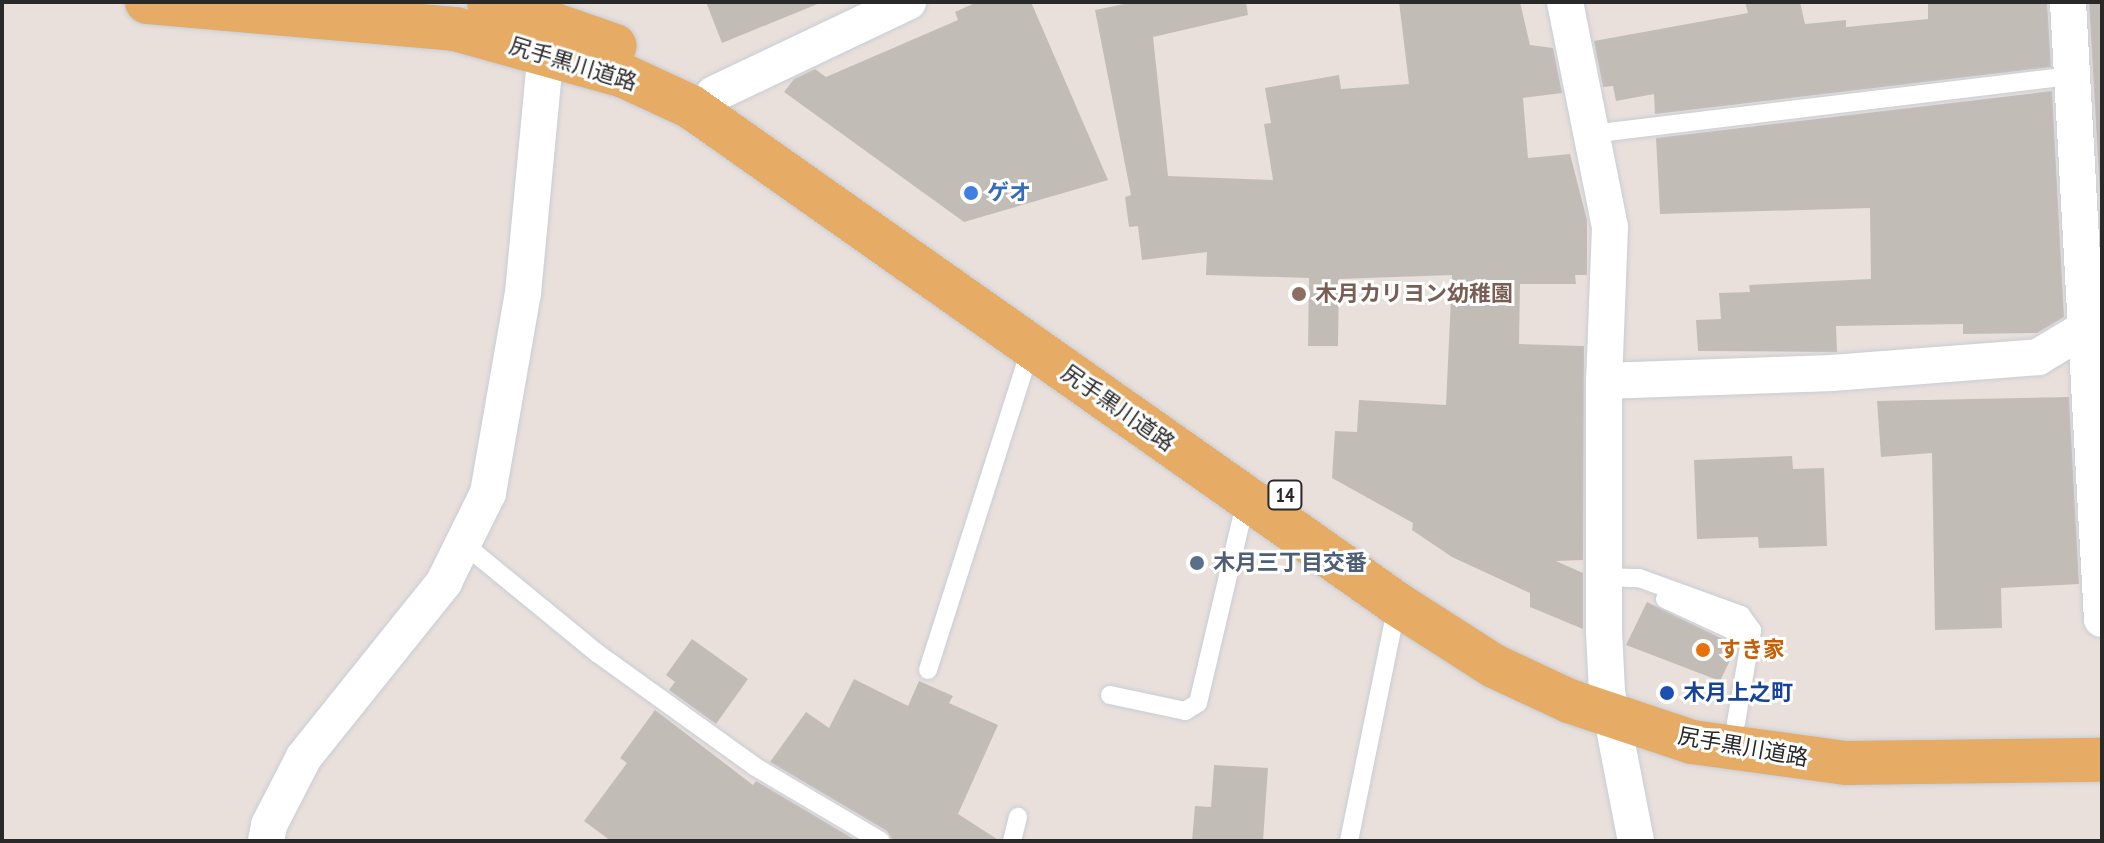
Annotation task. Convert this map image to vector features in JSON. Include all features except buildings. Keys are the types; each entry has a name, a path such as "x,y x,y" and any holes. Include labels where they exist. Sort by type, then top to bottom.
{"main road":[{"name":"尻手黒川道路","path":"147,2 455,29 548,26 624,76 691,107 1397,604 1494,666 1569,701 1611,704 1849,739 2102,737"},
{"name":"尻手黒川道路","path":"489,2 548,26 628,50 714,94 1468,622 1611,704 1692,742 1846,763 2102,760"}],"street":[{"path":"714,94 908,2"},
{"path":"1565,2 1610,227 1604,381 1622,578 1611,704 1636,841"},
{"path":"2068,2 2094,278 2088,327 2102,619"},
{"path":"266,841 269,825 304,757 444,582 465,545 488,493 523,293 548,26"},
{"path":"1604,381 1832,373 2038,357 2088,327"}],"lane":[{"path":"1591,134 2073,76"},
{"path":"928,670 1031,348"},
{"path":"1110,695 1185,711 1198,703 1247,498"},
{"path":"465,545 597,653 754,766 881,841"},
{"path":"1622,578 1741,615 1752,630 1736,723"},
{"path":"1349,841 1397,604"},
{"path":"1012,841 1018,817"}],"place":[{"name":"ゲオ","path":"971,193"},
{"name":"木月カリヨン幼稚園","path":"1299,294"},
{"name":"木月三丁目交番","path":"1197,563"},
{"name":"すき家","path":"1703,650"},
{"name":"木月上之町","path":"1667,693"}]}
